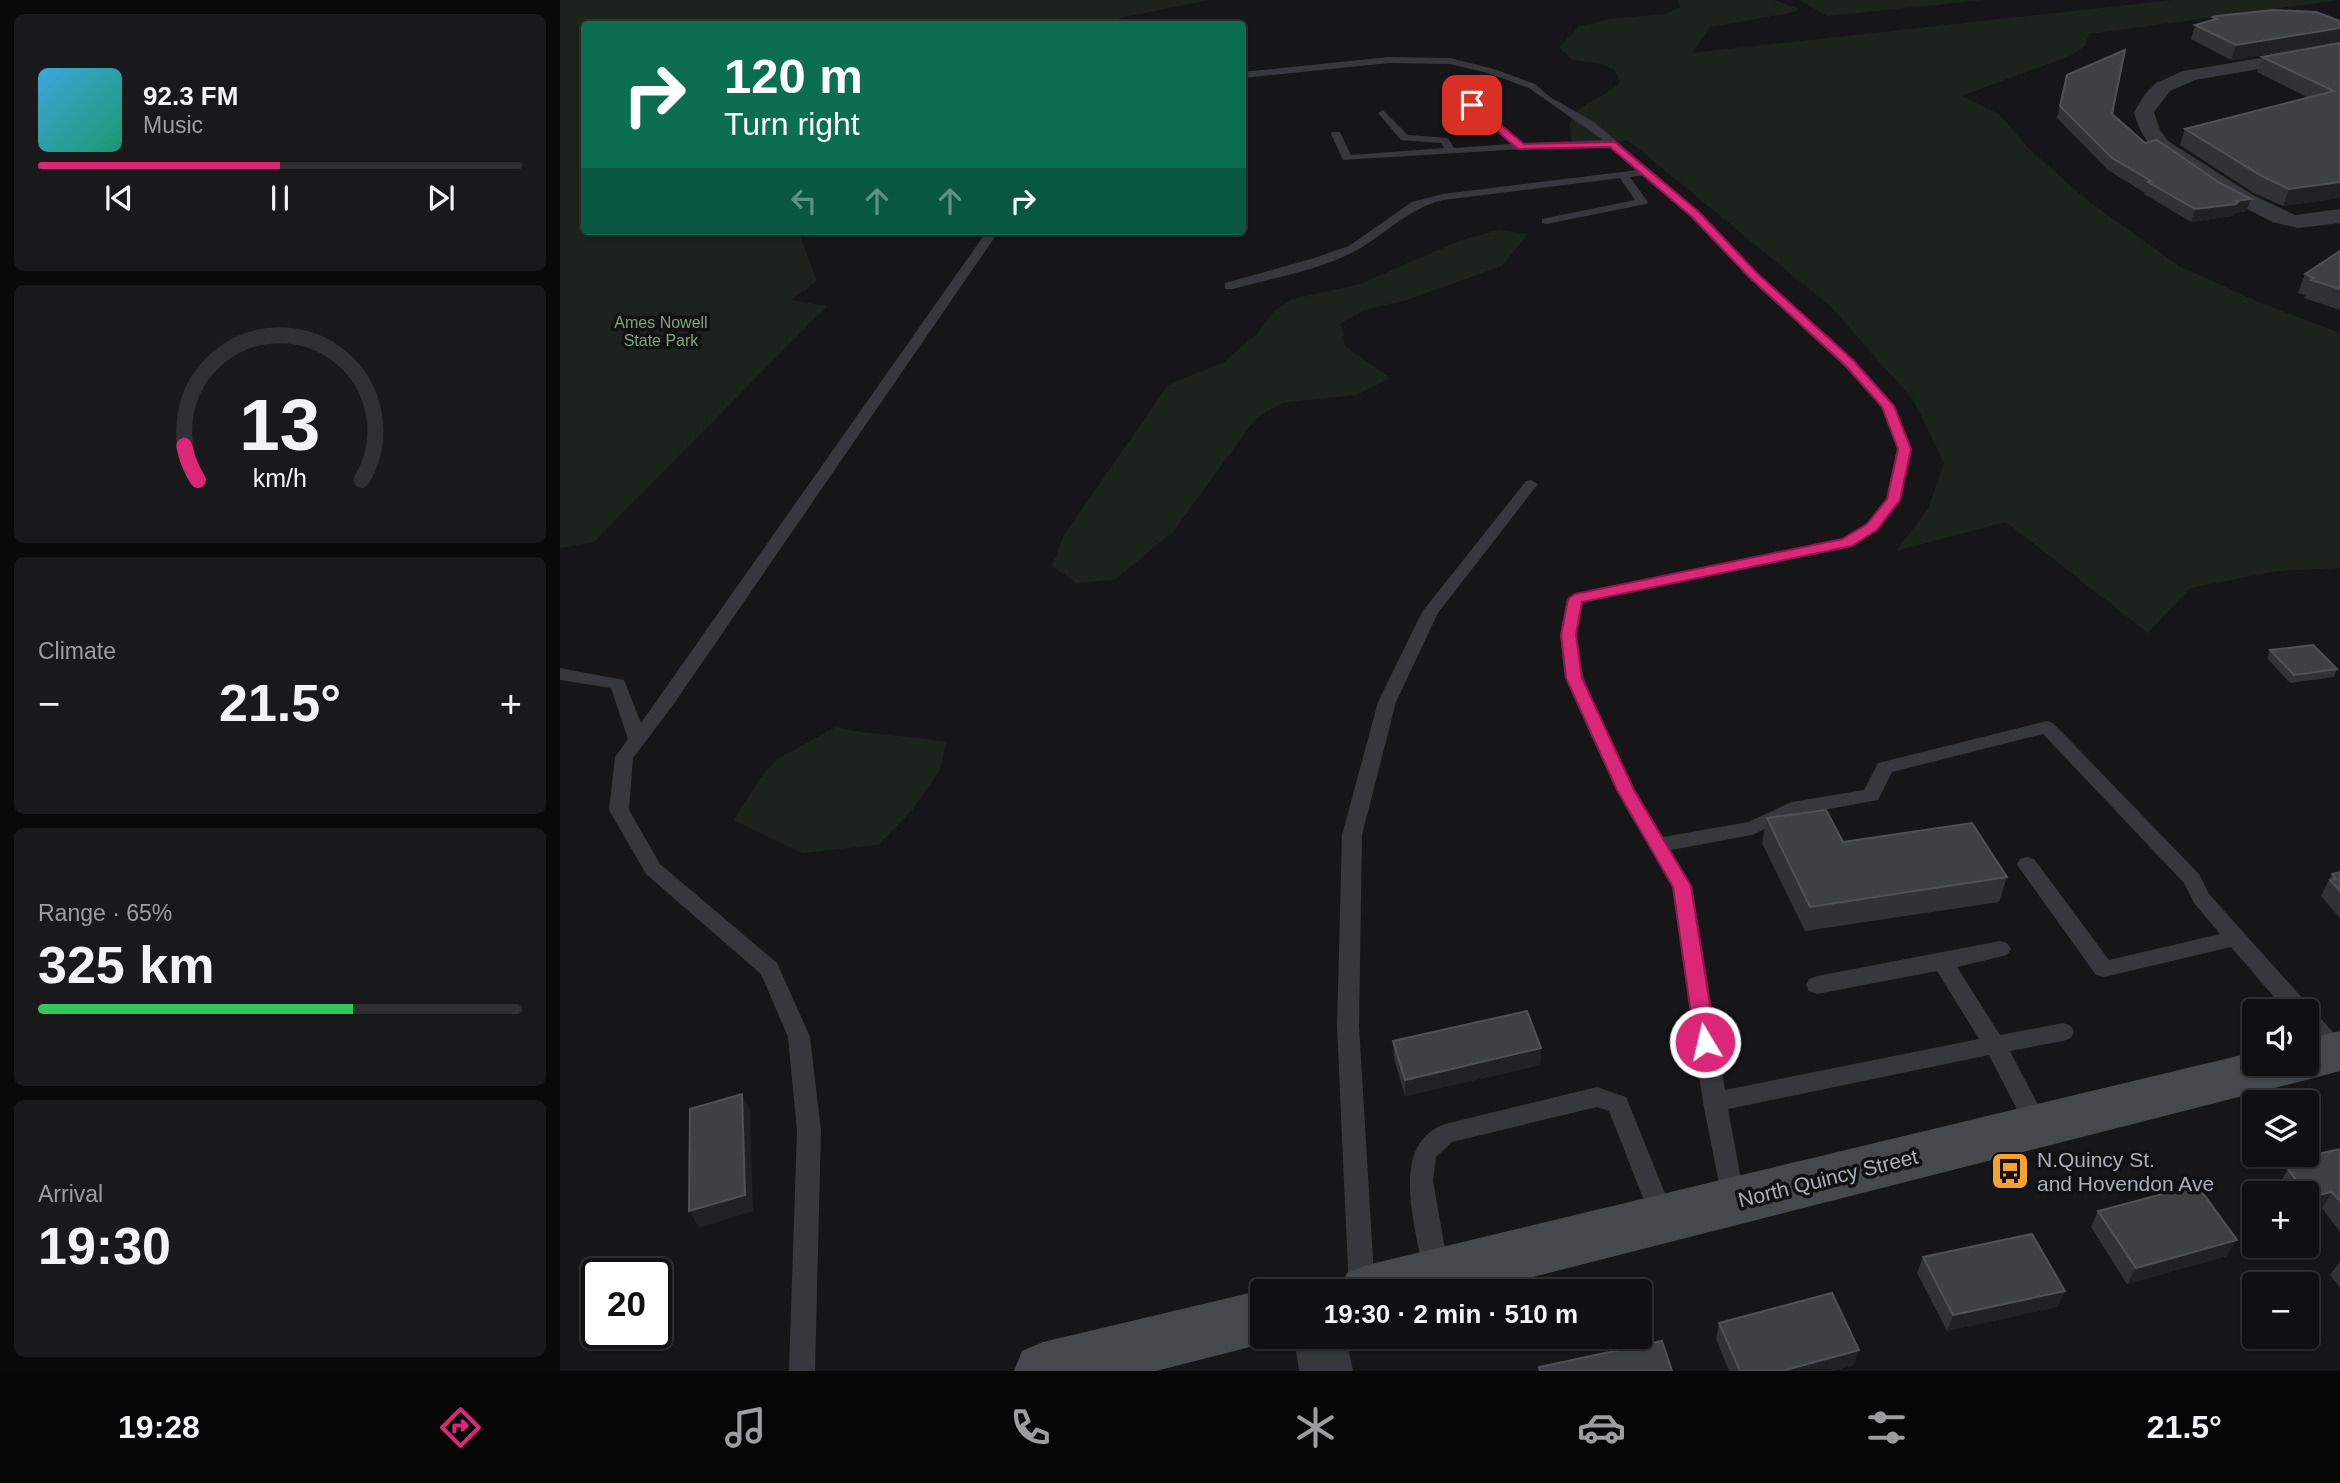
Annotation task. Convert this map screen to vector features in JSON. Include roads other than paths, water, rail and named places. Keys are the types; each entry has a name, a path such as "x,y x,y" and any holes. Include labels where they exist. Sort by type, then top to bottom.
{"main road":[{"name":"North Quincy Street","path":"1416,1279 2037,1126 2242,1069"},
{"path":"1043,1371 1250,1320"}],"street":[{"path":"2340,50 2190,75 2163,87 2152,98 2144,112 2160,144 2210,180 2292,222 2340,216"},
{"path":"1322,1349 1326,1371"}],"lane":[{"path":"1246,75 1389,60 1450,61 1491,71 1532,86 1547,99 1590,124 1696,214 1753,275 1849,363 1888,406 1905,449 1894,500 1872,527 1847,542 1575,599 1568,635 1574,678 1625,790 1682,886 1714,1102 1733,1201"},
{"path":"1472,105 1521,147"},
{"path":"1382,113 1405,138 1444,140 1451,151"},
{"path":"1336,134 1347,158 1612,144"},
{"path":"1229,286 1315,262 1353,248 1416,204 1443,197 1646,172"},
{"path":"1546,221 1642,202 1623,175"},
{"path":"803,1371 809,1131 799,1037 769,969 653,869 619,810 625,757 990,235"},
{"path":"1364,1279 1348,1027 1352,835 1387,702 1430,612 1531,484"},
{"path":"560,674 618,684 638,740"},
{"path":"1658,845 1752,828 1792,809 1871,796 1885,767 2047,727 2192,879 2201,898 2289,999"},
{"path":"2027,864 2104,969 2235,938"},
{"path":"1817,985 2000,949"},
{"path":"1942,962 1995,1045 2037,1126"},
{"path":"1714,1102 2063,1032"},
{"path":"1436,1274 1421,1181 1425,1152 1445,1135 1470,1128 1597,1097 1618,1104 1663,1218"}],"place":[{"name":"N.Quincy St. and Hovendon Ave","path":"2010,1171"}],"park label":[{"name":"Ames Nowell State Park","path":"661,331"}]}
